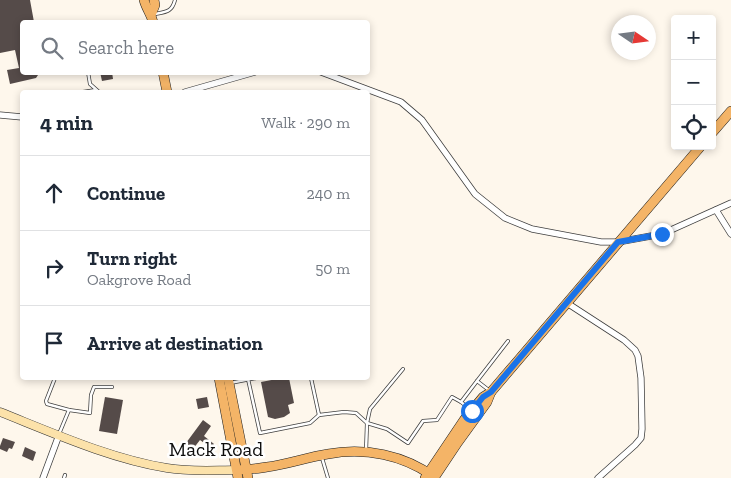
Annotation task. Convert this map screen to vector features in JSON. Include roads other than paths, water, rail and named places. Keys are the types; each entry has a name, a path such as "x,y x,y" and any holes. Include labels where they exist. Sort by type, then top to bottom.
{"main road":[{"path":"144,0 152,19"},
{"path":"152,19 154,0"},
{"path":"164,75 167,90"},
{"path":"716,128 731,111"},
{"path":"431,477 472,411 483,397 491,392 698,150"},
{"path":"220,380 238,474"},
{"path":"228,380 247,473"},
{"path":"431,477 488,402 491,392"},
{"name":"Mack Road","path":"0,412 117,456 168,468 238,474 321,455 366,452 401,459 431,477"}],"street":[{"path":"192,90 244,75"},
{"path":"329,75 369,90"},
{"path":"370,90 401,102 422,120 475,194 505,218 532,229 600,242 618,242 662,234 731,204"},
{"path":"0,115 20,116"},
{"path":"716,210 731,234"},
{"path":"567,303 624,340 635,350 638,356 641,378 641,438 598,478"},
{"path":"44,478 59,435"}],"lane":[{"path":"152,19 173,7 175,0"},
{"path":"88,75 90,84 96,90"},
{"path":"461,402 508,341"},
{"path":"366,452 367,423 370,409 403,369"},
{"path":"54,380 46,401 48,404 68,410 90,413 91,395 94,387 112,387"},
{"path":"248,380 260,433 310,423 319,415 344,412 356,413 367,423 387,429 408,442 423,420 437,420 452,398 461,402 472,411"},
{"path":"311,380 319,415"},
{"path":"476,381 491,392"},
{"path":"59,435 68,410"},
{"path":"321,455 328,478"}]}
